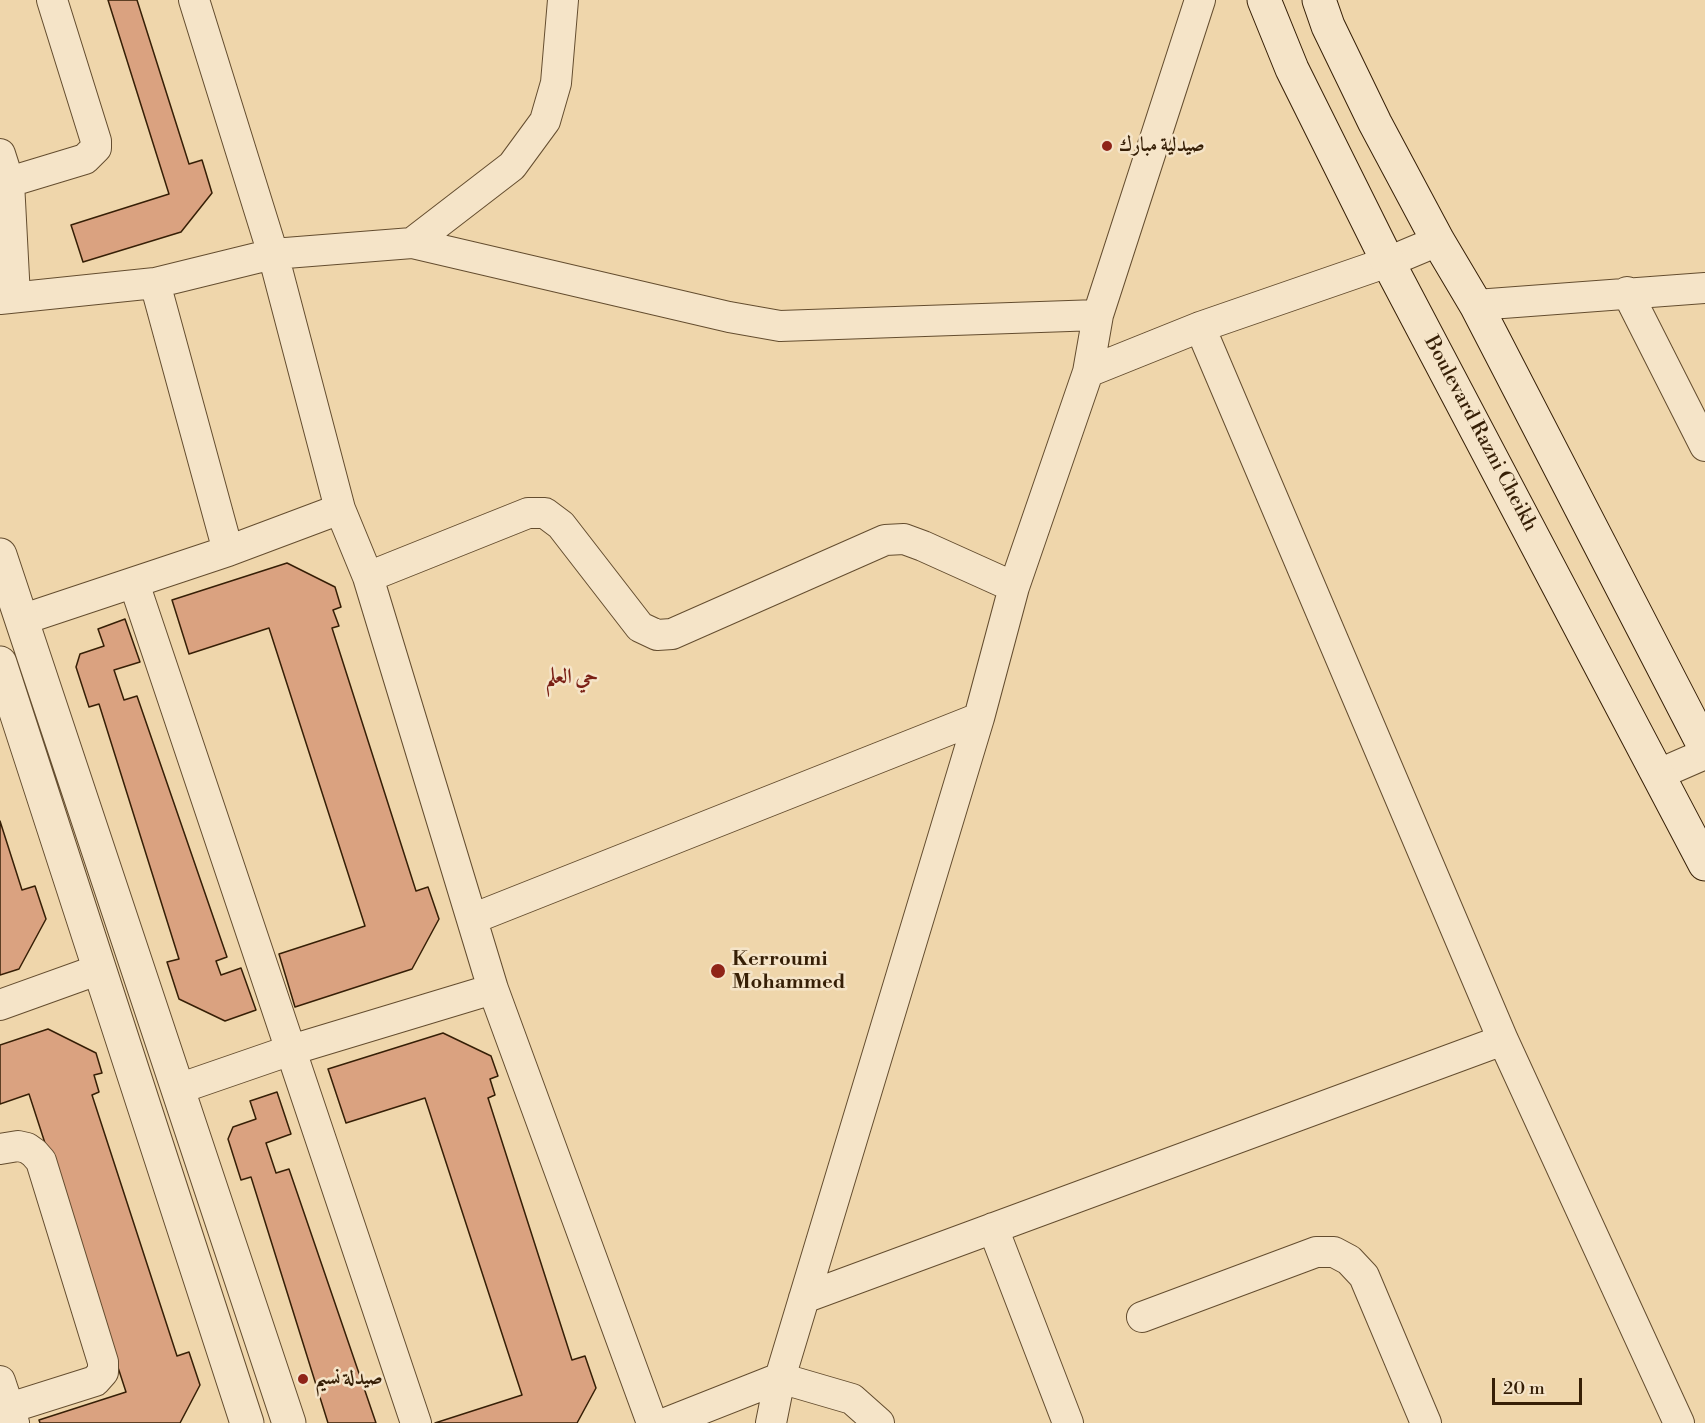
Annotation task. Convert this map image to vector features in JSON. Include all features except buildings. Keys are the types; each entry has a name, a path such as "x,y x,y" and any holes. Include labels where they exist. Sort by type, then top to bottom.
{"main road":[{"name":"Boulevard Razni Cheikh","path":"1264,0 1292,69 1388,262 1705,864"},
{"path":"1318,0 1328,26 1376,123 1438,241 1476,305 1705,748"},
{"path":"0,555 289,1423"},
{"path":"0,663 248,1423"},
{"path":"117,1023 152,1012"}],"street":[{"path":"52,0 96,141 96,148 85,159 4,168 8,298 154,284 273,254 412,243 717,314 780,326 1098,315"},
{"path":"194,0 273,254 340,509 368,577 493,988 652,1423"},
{"path":"412,243 512,166 545,121 556,83 563,0"},
{"path":"771,1423 780,1378 979,718 1014,587 1088,372 1098,315 1200,0"},
{"path":"1088,372 1200,327 1388,262 1438,241"},
{"path":"154,284 228,551"},
{"path":"1476,305 1705,288"},
{"path":"1627,292 1705,446"},
{"path":"1200,327 1503,1040 1678,1423"},
{"path":"21,620 228,551 340,509"},
{"path":"368,577 528,513 546,513 561,525 640,627 657,635 672,634 885,540 904,539 924,546 1014,587"},
{"path":"134,583 417,1423"},
{"path":"472,919 979,718"},
{"path":"1659,774 1705,754"},
{"path":"0,1005 100,969"},
{"path":"178,1089 291,1050 493,988"},
{"path":"804,1298 1503,1040"},
{"path":"0,1149 18,1146 27,1148 41,1161 103,1362 103,1372 95,1381 6,1406"},
{"path":"993,1228 1068,1423"},
{"path":"1142,1317 1316,1252 1334,1252 1349,1260 1364,1276 1426,1423"},
{"path":"666,1423 780,1378 852,1400 879,1423"}],"place":[{"name":"صيدلية مبارك","path":"1107,146"},
{"name":"Kerroumi Mohammed","path":"718,971"},
{"name":"صيدلة نسيم","path":"303,1379"}],"district":[{"name":"حي العلم","path":"572,678"}]}
